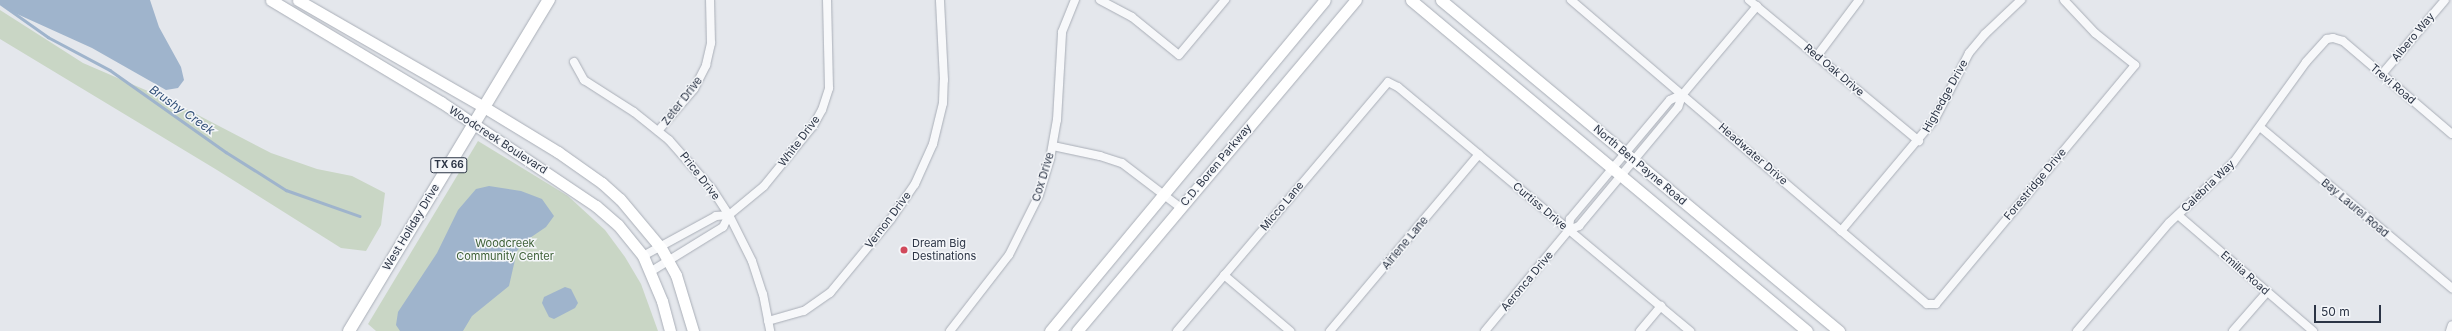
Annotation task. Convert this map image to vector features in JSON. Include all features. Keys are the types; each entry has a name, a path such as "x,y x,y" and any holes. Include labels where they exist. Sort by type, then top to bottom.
{"main road":[{"name":"West Holiday Drive","path":"349,331 549,0"}],"street":[{"name":"Woodcreek Boulevard","path":"271,0 474,123 596,206 618,225 643,256 662,301 670,331"},
{"name":"Woodcreek Boulevard","path":"298,0 484,107 558,152 602,183 620,199 661,248 676,275 693,331"},
{"name":"Zeter Drive","path":"658,131 694,89 706,65 711,43 710,0"},
{"name":"White Drive","path":"650,272 722,228 729,215 764,186 808,134 822,110 830,80 827,0"},
{"name":"Vernon Drive","path":"768,321 804,310 830,293 892,219 915,184 933,144 943,103 944,80 940,0"},
{"name":"Cox Drive","path":"950,331 995,276 1016,243 1039,195 1053,146 1060,99 1060,40 1064,23 1075,0"},
{"path":"1100,0 1129,15 1179,55 1225,0"},
{"name":"C.D. Boren Parkway","path":"1052,330 1325,0"},
{"name":"C.D. Boren Parkway","path":"1077,331 1356,0"},
{"name":"North Ben Payne Road","path":"1411,0 1807,331"},
{"name":"North Ben Payne Road","path":"1441,0 1839,331"},
{"name":"Headwater Drive","path":"1571,0 1683,94 1927,304 1936,304"},
{"name":"Red Oak Drive","path":"1750,0 1919,141"},
{"path":"1817,56 1859,0"},
{"name":"Highedge Drive","path":"1841,231 1919,141 1935,119 1969,53 1985,34 2021,0"},
{"name":"Forestridge Drive","path":"1936,304 2135,65 2095,33 2064,0"},
{"name":"Albero Way","path":"2382,74 2445,0"},
{"name":"Aeronca Drive","path":"1485,331 1569,230 1570,219 1617,172 1678,107 1683,94 1757,6"},
{"name":"Trevi Road","path":"2333,38 2343,41 2452,134"},
{"name":"Calebria Way","path":"2077,331 2178,215 2225,172 2260,127 2306,62 2322,43 2333,38"},
{"name":"Price Drive","path":"574,62 584,80 658,131 696,168 729,215 755,270 770,331"},
{"name":"Curtiss Drive","path":"1388,82 1398,87 1690,331"},
{"name":"Micco Lane","path":"1177,331 1388,82"},
{"name":"Bay Laurel Road","path":"2260,127 2452,288"},
{"path":"1053,146 1100,156 1122,163 1181,208"},
{"name":"Airlene Lane","path":"1330,331 1479,154"},
{"name":"White Drive","path":"643,256 661,248 716,216 729,215"},
{"name":"Emilia Road","path":"2178,215 2313,331"},
{"path":"1224,276 1290,331"},
{"path":"2233,331 2267,292"},
{"path":"1640,331 1661,306"},
{"path":"2450,331 2452,325"}],"green space":[{"path":"0,10 83,63 171,101 271,153 317,169 352,176 385,193 381,225 366,251 341,248 217,170 0,39"},
{"name":"Woodcreek Community Center","path":"478,141 568,196 605,230 625,257 641,284 658,331 376,331 368,324"}],"water":[{"path":"0,0 150,0 159,27 181,67 184,80 178,88 166,90 92,48 17,14 0,4"},
{"path":"489,186 521,191 542,199 554,216 546,227 524,242 517,251 509,286 472,316 463,331 400,331 396,325 398,312 437,253 458,210 476,189"},
{"path":"565,287 571,289 578,303 575,308 554,319 549,317 542,303 544,297"}],"waterway":[{"name":"Brushy Creek","path":"0,3 48,37 110,70 226,152 286,190 360,216"}],"place":[{"name":"Dream Big Destinations","path":"904,250"}]}
